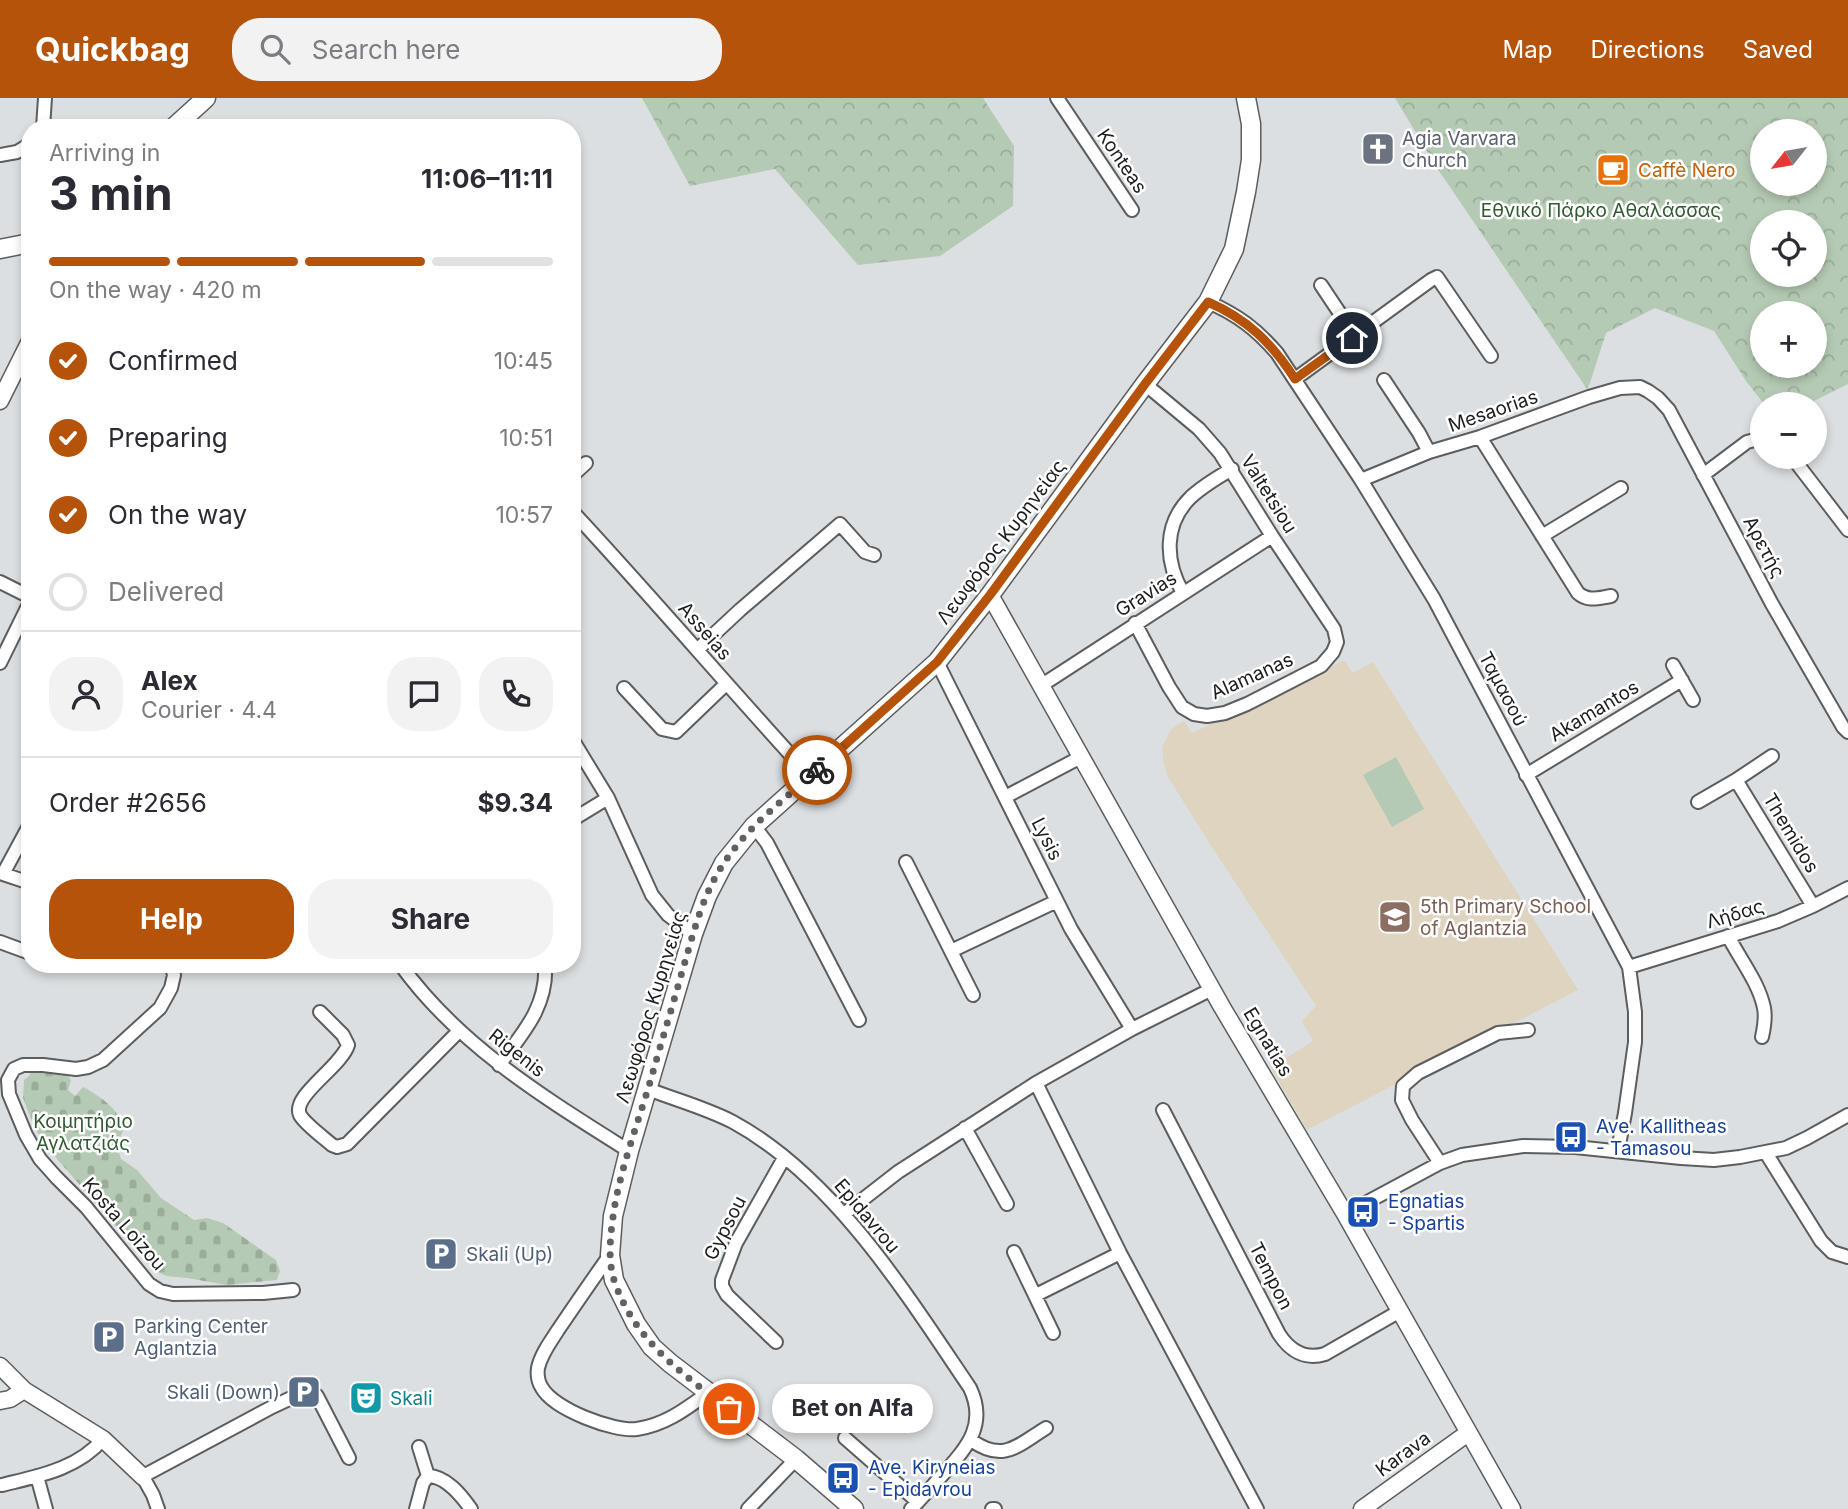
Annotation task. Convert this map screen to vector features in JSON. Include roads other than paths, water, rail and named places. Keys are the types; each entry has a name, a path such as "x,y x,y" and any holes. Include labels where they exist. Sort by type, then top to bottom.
{"main road":[{"name":"Λεωφόρος Κυρηνείας","path":"855,1509 796,1459 670,1363 652,1346 636,1324 614,1280 610,1255 613,1216 629,1151 693,934 706,896 723,863 754,827 937,662 1208,302 1234,249 1246,191 1251,160 1251,124 1246,98"},
{"path":"182,119 202,99"},
{"path":"0,249 21,245"}],"street":[{"path":"44,119 45,98"},
{"name":"Konteas","path":"1057,98 1132,209"},
{"path":"0,155 21,149"},
{"path":"1295,379 1437,277 1491,356"},
{"path":"1321,285 1355,336"},
{"name":"Ταμασού","path":"1208,302 1245,321 1277,354 1361,480 1434,599 1629,967 1635,1012 1635,1042 1618,1150"},
{"path":"0,401 21,359"},
{"path":"1384,380 1429,452"},
{"name":"Valtetsiou","path":"1145,384 1199,429 1220,453 1334,629 1337,642"},
{"name":"Mesaorias","path":"1361,480 1429,452 1480,437 1589,397 1620,388 1640,387"},
{"name":"Αρετής","path":"1640,387 1658,398 1669,410 1772,604 1848,732"},
{"path":"1480,437 1578,593 1590,599 1611,596"},
{"path":"1703,475 1750,441"},
{"path":"581,468 586,463"},
{"path":"1183,593 1175,579 1170,558 1170,539 1176,518 1190,497 1231,469"},
{"path":"1801,469 1848,530"},
{"path":"1542,537 1620,488"},
{"name":"Asseias","path":"581,521 810,776"},
{"path":"697,650 840,524 865,552 874,555"},
{"name":"Gravias","path":"1042,685 1272,536"},
{"path":"0,582 21,592"},
{"name":"Egnatias","path":"990,595 1212,989 1345,1214 1512,1509"},
{"path":"0,663 21,620"},
{"name":"Alamanas","path":"1135,623 1182,707 1194,714 1207,716 1225,713 1247,704 1321,666 1333,652 1337,642"},
{"name":"Lysis","path":"937,662 1071,929 1132,1028"},
{"path":"1673,665 1693,700"},
{"name":"Akamantos","path":"1526,775 1682,680"},
{"path":"624,688 662,729 676,732 726,684"},
{"path":"581,754 608,798 652,895 668,915 693,934"},
{"path":"1698,802 1772,756"},
{"path":"1005,797 1081,757"},
{"name":"Themidos","path":"1736,780 1813,906"},
{"path":"581,814 608,798"},
{"path":"754,827 768,843 859,1020"},
{"path":"21,839 1,873 21,880"},
{"path":"906,862 973,995"},
{"name":"Λήδας","path":"1629,967 1778,921 1848,888"},
{"path":"951,951 1057,901"},
{"path":"1728,936 1764,1006 1762,1037"},
{"path":"0,942 21,950"},
{"name":"Kosta Loizou","path":"173,973 171,988 159,1007 103,1060 76,1069 23,1065 14,1069 8,1080 9,1094 26,1135 40,1158 86,1207 149,1284 160,1291 173,1294 293,1290"},
{"name":"Rigenis","path":"406,973 414,985 459,1031 499,1065 629,1151"},
{"path":"499,1065 530,1025 543,996 546,973"},
{"path":"844,1214 898,1172 1036,1083 1132,1028 1212,989"},
{"path":"320,1012 344,1035 348,1045 341,1059 300,1100 298,1110 302,1118 337,1147 347,1144 459,1031"},
{"path":"1440,1163 1402,1100 1403,1086 1418,1073 1498,1033 1528,1030"},
{"path":"1036,1083 1120,1253 1257,1509"},
{"name":"Epidavrou","path":"648,1089 724,1118 755,1136 816,1185 844,1214 970,1388 975,1397 976,1415 971,1440"},
{"name":"Tempon","path":"1164,1110 1279,1334 1290,1347 1298,1353 1316,1357 1400,1311"},
{"path":"1345,1214 1440,1163 1462,1155 1523,1146 1575,1147 1714,1160 1786,1148 1848,1115"},
{"path":"965,1128 1007,1204"},
{"path":"1766,1153 1822,1241 1832,1252 1848,1257"},
{"name":"Gypsou","path":"775,1342 727,1296 722,1280 736,1243 784,1158"},
{"path":"1014,1252 1053,1333"},
{"path":"1036,1295 1120,1253"},
{"path":"610,1255 538,1365 537,1377 544,1391 558,1403 595,1421 624,1429 638,1429 667,1420 708,1393"},
{"path":"0,1366 24,1390 103,1439 144,1477 158,1509"},
{"path":"0,1401 10,1399 24,1390"},
{"path":"144,1477 237,1425 304,1392 317,1395 349,1458"},
{"path":"845,1438 915,1505 971,1440 980,1447 1004,1452 1046,1428"},
{"name":"Karava","path":"1368,1507 1468,1433"},
{"path":"2,1485 54,1471 87,1454 103,1439"},
{"path":"419,1447 428,1476"},
{"path":"748,1509 796,1459"},
{"path":"37,1476 46,1509"},
{"path":"416,1509 423,1483 428,1476"},
{"path":"428,1476 445,1482 471,1509"}],"place":[{"name":"Agia Varvara Church","path":"1378,149"},
{"name":"Caffè Nero","path":"1613,170"},
{"name":"5th Primary School of Aglantzia","path":"1395,917"},
{"name":"Ave. Kallitheas - Tamasou","path":"1571,1137"},
{"name":"Egnatias - Spartis","path":"1363,1212"},
{"name":"Skali (Up)","path":"441,1254"},
{"name":"Parking Center Aglantzia","path":"109,1337"},
{"name":"Skali (Down)","path":"304,1392"},
{"name":"Skali","path":"366,1398"},
{"name":"Bet on Alfa","path":"729,1409"},
{"name":"Ave. Kiryneias - Epidavrou","path":"843,1478"}],"park label":[{"name":"Εθνικό Πάρκο Αθαλάσσας","path":"1601,210"},
{"name":"Κοιμητήριο Αγλατζιάς","path":"83,1132"}]}
